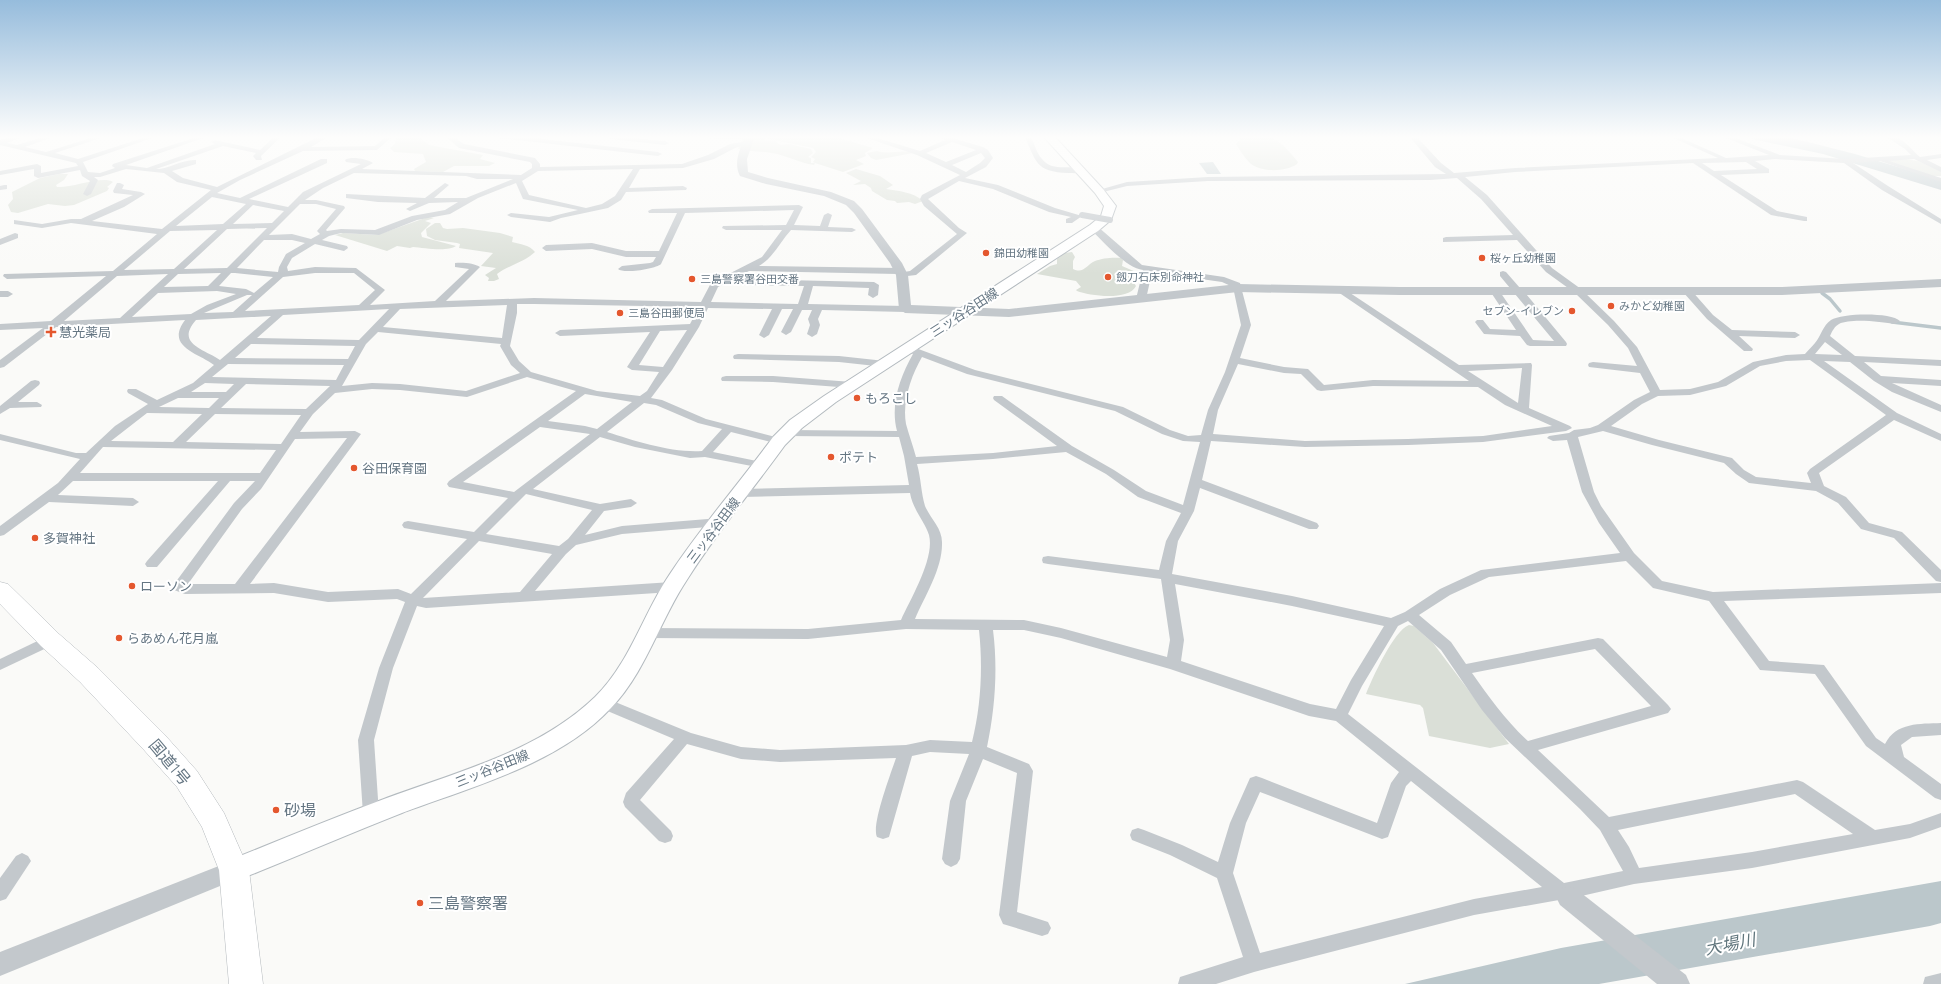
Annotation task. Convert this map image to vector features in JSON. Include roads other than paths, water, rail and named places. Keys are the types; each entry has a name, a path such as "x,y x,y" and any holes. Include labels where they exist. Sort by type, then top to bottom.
{"highway":[{"name":"国道1号","path":"0,590 50,640 89,675 154,742 187,779 214,822 234,870 246,984"}],"main road":[{"name":"三ッ谷谷田線","path":"234,870 371,814 496,768 530,752 572,727 603,703 634,661 672,587 783,437 816,408 885,364 914,351 963,312 1096,221 1107,217 1110,206 1090,182"}],"street":[{"path":"87,194 93,182"},
{"path":"188,182 217,189"},
{"path":"0,365 54,324 210,194 233,182"},
{"path":"241,200 279,182"},
{"path":"211,288 298,202 316,188 329,182"},
{"path":"235,315 284,271 283,267 289,256 326,234 341,231 367,233 383,231 415,218 446,212 468,200 513,182"},
{"path":"521,182 526,197 589,210"},
{"path":"511,215 550,220 559,216 589,210 610,204 618,198 629,182"},
{"path":"766,182 827,194 850,203 858,211 896,263 901,273 905,309"},
{"path":"748,268 913,273 963,233 956,230 927,204 924,199 928,195 951,182"},
{"path":"980,182 1035,202 1041,206 1078,216 1069,221"},
{"path":"1098,191 1132,184 1164,182"},
{"path":"1463,182 1484,197 1513,228 1518,237 1549,270 1578,291 1611,323 1632,346 1656,393"},
{"path":"1727,182 1774,213 1804,219"},
{"path":"1876,182 1941,222"},
{"path":"82,222 121,205 141,194 117,191 120,185"},
{"path":"410,209 426,201 445,185"},
{"path":"624,190 683,188"},
{"path":"210,194 290,210"},
{"path":"349,196 370,199 426,201 468,200"},
{"path":"122,321 252,202"},
{"path":"298,202 316,202 341,208 321,231 326,234"},
{"path":"371,814 366,740 386,668 413,600 474,537 520,493 651,393 694,327 714,285 748,268 769,255 777,240 789,228 799,207 652,211"},
{"path":"622,269 655,265 662,254 682,210"},
{"path":"824,228 828,215"},
{"path":"17,222 42,226 71,221 165,231 226,227 275,226"},
{"path":"1096,221 1136,266 1148,270 1224,280 1237,285 1246,325 1234,360 1213,410 1185,519 1172,541 1166,577 1177,640 1173,664"},
{"path":"726,228 824,228 852,230"},
{"path":"0,242 15,236"},
{"path":"263,238 292,237 344,248"},
{"path":"1446,240 1518,237"},
{"path":"546,248 592,246 626,254 662,254"},
{"path":"438,304 476,267 458,265"},
{"path":"4,277 22,268"},
{"path":"4,277 230,270 280,275 323,270 356,271 380,290 361,309"},
{"path":"1141,299 1148,270"},
{"path":"1495,291 1530,343 1562,344 1503,274"},
{"path":"741,282 874,285 873,295"},
{"path":"786,332 801,307 809,283"},
{"path":"0,327 438,304 512,302 905,309 963,312 1027,312 1238,288 1688,292 1798,291 1941,283"},
{"path":"156,290 211,288 258,294"},
{"path":"1341,290 1480,384 1523,410 1572,432"},
{"path":"246,292 231,300 200,312 191,318 184,336 185,342 223,363 284,361 351,362"},
{"path":"1688,292 1710,317 1727,333 1748,349"},
{"path":"512,302 512,314 505,346 515,363 527,374 583,391 665,404 702,421 729,428 783,437 903,434"},
{"path":"397,307 362,343 336,386 309,412 263,477 238,506 179,587 185,589 274,588 328,597 398,594 426,603 445,603 524,596 672,587"},
{"path":"764,335 778,307"},
{"path":"812,334 815,325 812,319 818,308"},
{"path":"0,532 47,498 71,476 100,444 119,428 144,410 205,380 280,313"},
{"path":"1812,357 1810,354 1816,349 1833,322 1840,319 1866,319 1865,316 1895,321"},
{"path":"1480,322 1487,332 1523,332"},
{"path":"560,333 694,327"},
{"path":"657,329 632,367 667,370"},
{"path":"374,330 505,341"},
{"path":"1727,333 1795,335"},
{"path":"1824,336 1878,378 1909,396 1941,409"},
{"path":"248,341 362,343"},
{"path":"263,381 306,342"},
{"path":"906,624 933,560 936,542 935,533 920,510 914,489 911,461 900,420 902,400 914,351 971,372 1119,409 1177,437 1187,439 1206,437 1305,444 1483,439 1592,431 1602,427 1638,402 1656,393 1690,392 1722,384 1757,364 1767,361 1812,357 1941,363"},
{"path":"738,357 839,359 885,364"},
{"path":"1812,357 1893,415 1941,438"},
{"path":"1234,360 1284,370 1304,370 1321,388 1373,383 1480,384"},
{"path":"1458,368 1527,365 1523,410"},
{"path":"1593,365 1644,370"},
{"path":"205,380 244,380 336,386 400,387 452,394 467,394 527,374"},
{"path":"1878,378 1941,383"},
{"path":"726,379 773,379 852,385"},
{"path":"176,445 244,380"},
{"path":"4,408 35,383"},
{"path":"132,391 157,404"},
{"path":"583,391 453,484 520,493 600,508 631,503"},
{"path":"177,394 228,396"},
{"path":"998,398 1068,448 1110,472 1142,494 1188,510"},
{"path":"4,408 37,406"},
{"path":"144,410 309,412"},
{"path":"1819,488 1813,473 1814,471 1893,415"},
{"path":"537,423 598,433 628,442 700,456 705,454 729,428"},
{"path":"1602,427 1656,443 1728,460 1746,477 1753,480 1819,488 1842,500 1865,526 1898,535 1941,578"},
{"path":"1463,446 1489,445 1572,432"},
{"path":"1572,432 1588,492 1595,506 1605,523 1629,556 1658,585 1713,597 1941,588"},
{"path":"100,444 176,445 288,441 355,434 239,589"},
{"path":"0,437 76,456 89,456"},
{"path":"911,461 993,456 1068,448"},
{"path":"705,454 762,465"},
{"path":"71,476 263,477"},
{"path":"152,564 227,477"},
{"path":"1194,482 1313,526"},
{"path":"741,493 914,489"},
{"path":"47,498 133,502"},
{"path":"524,596 561,551 572,542 600,508"},
{"path":"572,542 622,530 720,522"},
{"path":"408,525 561,551"},
{"path":"1340,716 1356,684 1393,623 1410,615 1445,592 1486,573 1629,556"},
{"path":"1048,560 1166,577 1292,601 1393,623"},
{"path":"1713,597 1765,666 1819,669 1871,742 1941,793"},
{"path":"1410,615 1446,646 1487,706 1525,748 1578,796 1606,825 1623,852 1634,876"},
{"path":"648,633 808,634 906,624 985,624 1041,628 1173,664 1309,710 1340,716 1678,984"},
{"path":"951,859 959,800 978,750 984,724 988,640 985,624"},
{"path":"0,665 50,640"},
{"path":"1462,670 1598,643 1663,709 1525,748"},
{"path":"603,703 685,736 726,750 758,755 906,751 930,746 965,747 978,750 1025,771 1008,915 1009,918 1042,928"},
{"path":"1897,762 1893,744 1898,736 1912,730 1941,729"},
{"path":"665,836 631,802 632,798 685,736"},
{"path":"883,832 888,805 906,751"},
{"path":"1254,963 1224,873 1238,823 1256,784 1382,832 1399,783 1409,772"},
{"path":"1606,825 1797,787 1871,837"},
{"path":"1187,984 1254,963 1474,907 1564,894 1634,876 1752,860 1910,831 1941,820"},
{"path":"1138,835 1176,850 1224,873"},
{"path":"0,893 22,861"},
{"path":"0,964 234,870"},
{"path":"1932,984 1941,982"}],"water":[{"name":"大場川","path":"1941,881 1941,923 1930,926 1599,984 1405,984 1561,948"}],"waterway":[{"path":"1931,182 1941,185"},
{"path":"1822,293 1830,299 1840,311"},
{"path":"1892,322 1941,328"}],"place":[{"name":"錦田幼稚園","path":"986,253"},
{"name":"桜ヶ丘幼稚園","path":"1482,258"},
{"name":"劔刀石床別命神社","path":"1108,277"},
{"name":"三島警察署谷田交番","path":"692,279"},
{"name":"みかど幼稚園","path":"1611,306"},
{"name":"セブン-イレブン","path":"1572,311"},
{"name":"三島谷田郵便局","path":"620,313"},
{"name":"慧光薬局","path":"51,332"},
{"name":"もろこし","path":"857,398"},
{"name":"ポテト","path":"831,457"},
{"name":"谷田保育園","path":"354,468"},
{"name":"多賀神社","path":"35,538"},
{"name":"ローソン","path":"132,586"},
{"name":"らあめん花月嵐","path":"119,638"},
{"name":"砂場","path":"276,810"},
{"name":"三島警察署","path":"420,903"}]}
